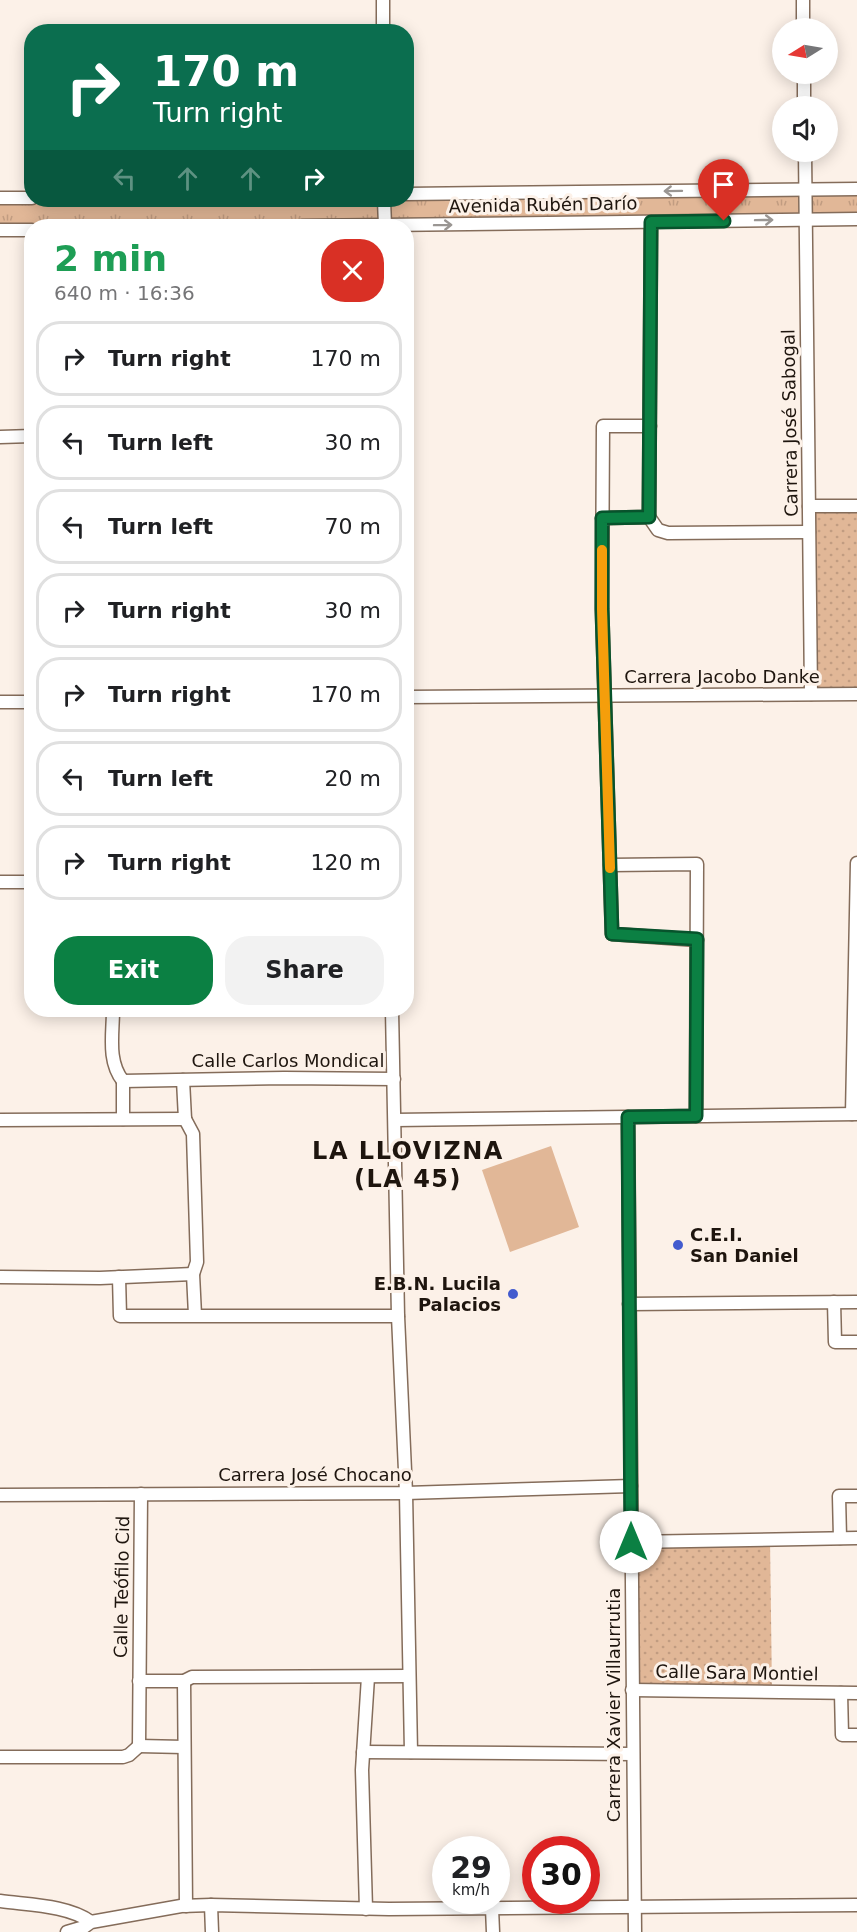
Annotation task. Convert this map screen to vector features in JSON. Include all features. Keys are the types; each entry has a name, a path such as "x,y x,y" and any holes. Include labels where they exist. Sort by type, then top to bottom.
{"street":[{"path":"383,0 383,24"},
{"path":"803,0 803,18"},
{"name":"Carrera José Sabogal","path":"804,162 811,694"},
{"name":"Avenida Rubén Darío","path":"414,194 857,189"},
{"path":"0,198 24,198"},
{"name":"Avenida Rubén Darío","path":"414,226 857,219"},
{"path":"651,222 649,517 657,530 668,533 809,532"},
{"path":"0,230 24,230"},
{"path":"650,426 603,426 604,696 612,934 697,939"},
{"path":"0,437 24,436"},
{"path":"809,506 857,506"},
{"path":"602,518 649,517"},
{"name":"Carrera Jacobo Danke","path":"414,698 857,694"},
{"path":"0,702 24,702"},
{"path":"394,1120 855,1114 857,863"},
{"path":"610,865 697,864 696,1116"},
{"path":"0,882 24,882"},
{"path":"113,1017 112,1060 116,1073 123,1081 123,1119"},
{"path":"392,1017 411,1752"},
{"name":"Calle Carlos Mondical","path":"123,1081 393,1079"},
{"name":"Calle Carlos Mondical","path":"183,1080 185,1119 193,1134 197,1262 193,1274 195,1315"},
{"name":"Carrera Xavier Villaurrutia","path":"628,1117 635,1932"},
{"path":"0,1120 185,1119"},
{"path":"0,1277 119,1277 193,1274"},
{"path":"119,1277 120,1316 398,1316"},
{"path":"834,1302 835,1342 857,1342"},
{"path":"629,1304 857,1302"},
{"name":"Carrera José Chocano","path":"0,1495 406,1492 631,1486"},
{"name":"Calle Teófilo Cid","path":"139,1746 141,1494"},
{"path":"840,1538 839,1496 857,1496"},
{"path":"631,1542 857,1538"},
{"name":"Calle Teófilo Cid","path":"139,1681 184,1681 192,1677 409,1676"},
{"path":"366,1909 363,1752 368,1677"},
{"path":"184,1681 186,1906"},
{"name":"Calle Sara Montiel","path":"632,1690 857,1693"},
{"name":"Calle Sara Montiel","path":"841,1693 842,1735 857,1735"},
{"path":"0,1757 123,1757 139,1746 184,1747"},
{"path":"363,1752 633,1754"},
{"path":"0,1901 68,1910 91,1922"},
{"path":"211,1905 212,1932"},
{"path":"510,1908 857,1905"},
{"path":"67,1932 84,1927 91,1922 186,1906 432,1908"},
{"path":"492,1914 493,1932"}],"green space":[{"path":"857,189 857,219 414,225 414,219 24,219 24,227 0,230 0,198 24,198 24,207 414,207 414,200"},
{"path":"809,506 857,506 857,694 811,694"},
{"path":"551,1146 579,1227 510,1252 482,1170"},
{"path":"770,1540 772,1691 632,1690 631,1542"}],"slow traffic":[{"path":"602,550 610,868"}],"place":[{"name":"C.E.I. San Daniel","path":"678,1245"},
{"name":"E.B.N. Lucila Palacios","path":"513,1294"}],"district":[{"name":"LA LLOVIZNA (LA 45)","path":"408,1165"}],"route":[{"path":"631,1542 628,1117 696,1116 697,939 612,934 602,609 602,518 649,517 651,222 724,221"}]}
